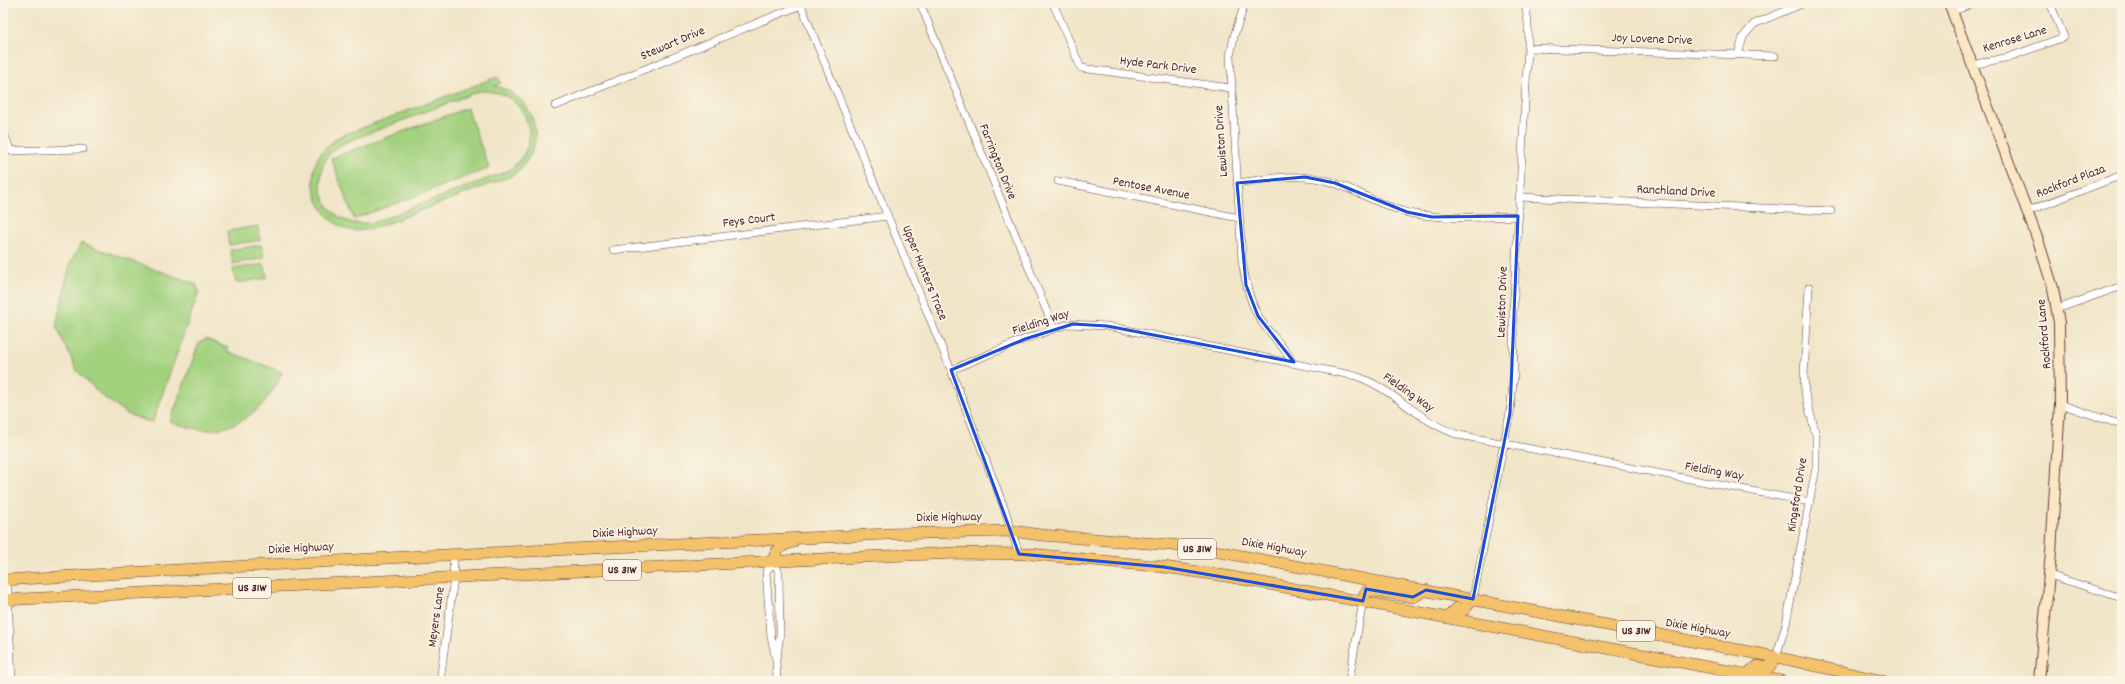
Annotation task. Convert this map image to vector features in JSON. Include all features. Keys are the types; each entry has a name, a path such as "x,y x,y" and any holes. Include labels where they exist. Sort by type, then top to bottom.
{"main road":[{"name":"Rockford Lane","path":"1951,7 2028,211 2053,288 2057,309 2061,353 2060,404 2049,575 2039,681"},
{"name":"Dixie Highway","path":"5,580 453,555 817,537 1012,531 1041,535 1172,545 1426,590 1776,657 1883,681"},
{"path":"774,561 776,552 784,544 817,537"},
{"name":"US 31W","path":"5,600 774,561 956,553 1019,554 1164,567 1226,576 1781,681"},
{"path":"1363,601 1366,593 1370,590 1413,597 1426,590"},
{"path":"1448,617 1457,608 1464,610 1473,599"},
{"path":"1746,674 1757,666 1769,668 1776,657"}],"street":[{"name":"Farrington Drive","path":"920,3 1054,329"},
{"name":"Hyde Park Drive","path":"1053,3 1081,68 1231,88"},
{"name":"Lewiston Drive","path":"1244,3 1234,36 1230,56 1242,262 1252,306 1265,326 1281,343 1292,362"},
{"name":"Lewiston Drive","path":"1473,599 1504,444 1513,389 1513,313 1528,48 1528,23 1525,3"},
{"path":"1738,55 1743,37 1754,24 1804,3"},
{"path":"1951,7 1976,3"},
{"name":"Kenrose Lane","path":"1972,65 2009,57 2064,37 2050,3"},
{"name":"Stewart Drive","path":"556,106 800,4"},
{"name":"Upper Hunters Trace","path":"800,4 951,370 1012,531 1019,554"},
{"name":"Joy Lovene Drive","path":"1528,48 1775,56"},
{"path":"3,130 7,151 83,149"},
{"name":"Rockford Plaza","path":"2028,211 2122,175"},
{"path":"1237,183 1274,178 1305,177 1335,183 1407,212 1432,217 1518,216"},
{"name":"Pentose Avenue","path":"1058,181 1239,218"},
{"name":"Ranchland Drive","path":"1519,196 1831,211"},
{"name":"Feys Court","path":"613,250 888,216"},
{"path":"2057,309 2122,286"},
{"name":"Kingsford Drive","path":"1776,657 1786,624 1810,502 1817,457 1816,435 1805,393 1804,375 1809,287"},
{"name":"Fielding Way","path":"951,370 1068,324 1093,324 1292,362 1356,376 1370,381 1391,393 1435,426 1459,435 1810,502"},
{"path":"2060,404 2122,425"},
{"name":"Meyers Lane","path":"440,681 454,578 453,555"},
{"path":"774,561 779,573 780,635 776,660"},
{"path":"774,561 766,572 771,637 776,660 777,681"},
{"path":"2049,575 2122,598"},
{"path":"5,580 5,600 12,681"},
{"path":"1349,681 1363,601"}],"highlighted area":[{"path":"1305,177 1335,183 1407,212 1432,217 1518,216 1510,413 1473,599 1426,590 1413,597 1366,589 1363,601 1164,567 1019,554 951,370 1025,339 1073,324 1107,326 1294,362 1258,316 1246,285 1237,183"}],"green space":[{"path":"497,77 501,83 494,86 507,90 518,97 532,118 535,130 535,142 531,155 522,167 511,176 378,227 356,231 339,225 329,217 316,196 314,171 317,159 324,149 338,137","holes":["479,91 493,92 506,96 519,108 528,123 529,140 526,149 522,157 510,170 375,222 348,222 336,215 329,207 324,199 321,180 325,161 331,152 344,143"]},
{"path":"467,108 489,168 354,219 331,158"},
{"path":"258,226 260,240 229,245 227,231"},
{"path":"81,243 196,284 199,291 152,423 127,414 101,395 77,371 56,326 70,264"},
{"path":"261,245 264,258 233,264 230,250"},
{"path":"264,264 267,278 236,283 233,269"},
{"path":"206,339 228,348 227,351 282,372 277,384 270,394 253,413 243,420 220,429 202,430 170,422 199,343"}]}
